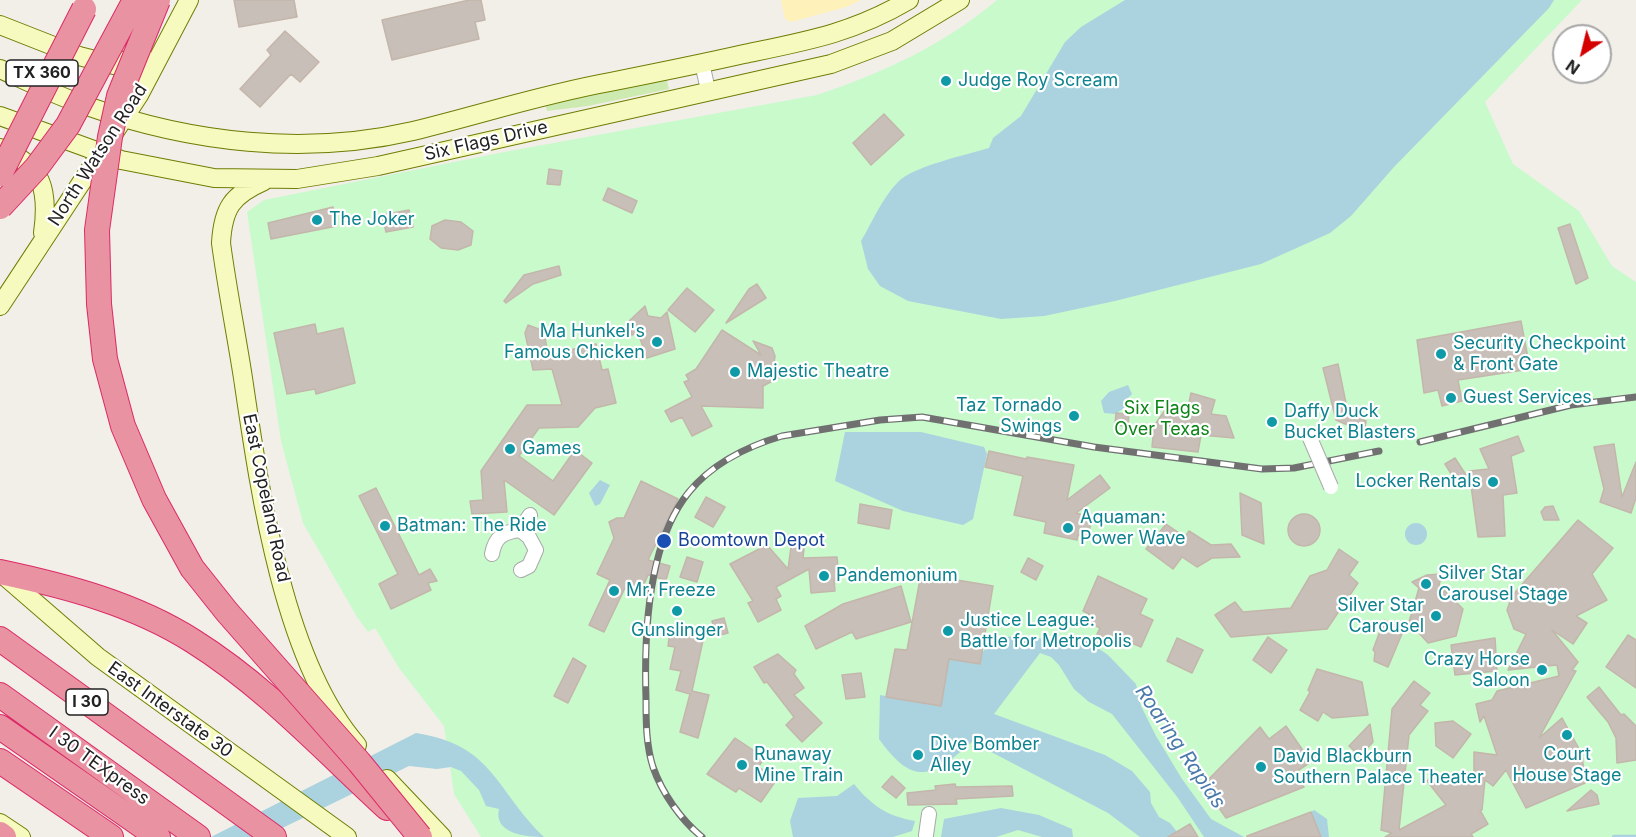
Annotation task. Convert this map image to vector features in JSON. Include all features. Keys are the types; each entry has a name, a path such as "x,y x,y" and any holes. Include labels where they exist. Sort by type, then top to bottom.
{"highway":[{"path":"0,207 38,167 68,125 135,0"},
{"path":"158,0 119,96 110,137 97,231 99,304 105,359 123,426 154,499 192,568 227,612 419,830"},
{"path":"0,174 87,4"},
{"name":"TX 360","path":"0,137 87,4"},
{"path":"0,572 64,586 134,611 192,640 248,680 419,830"},
{"name":"I 30","path":"0,639 274,837"},
{"name":"I 30 TEXpress","path":"0,695 198,837"},
{"name":"I 30 TEXpress","path":"0,727 158,837"},
{"path":"0,761 111,837"},
{"path":"0,834 4,837"}],"main road":[{"name":"North Watson Road","path":"0,306 124,117 189,0"},
{"name":"Six Flags Drive","path":"0,69 88,107 151,125 219,138 295,144 339,143 411,131 579,87 835,35 909,0"},
{"name":"Six Flags Drive","path":"0,116 121,160 214,178 297,179 333,175 831,64 892,41 939,7 960,0"},
{"path":"0,25 79,56 114,65 144,54 170,36"},
{"path":"0,148 20,156 39,176 47,208 42,241"},
{"name":"East Copeland Road","path":"268,178 247,188 232,200 222,223 221,243 256,467 275,562 316,676 350,736 419,830 442,837"},
{"name":"East Interstate 30","path":"0,572 98,657 347,837"},
{"path":"0,823 21,837"}],"street":[{"path":"702,63 708,90"},
{"path":"1310,438 1331,487"},
{"path":"492,554 494,542 500,535 520,530 530,515"},
{"path":"520,530 529,537 536,550 529,566 521,570"},
{"path":"926,835 929,814"}],"green space":[{"name":"Six Flags Over Texas","path":"997,0 1582,0 1559,24 1552,24 1552,32 1485,102 1513,164 1579,211 1612,266 1636,282 1636,837 481,837 454,794 444,726 399,668 375,628 368,632 357,617 303,523 281,441 247,212 264,200 504,152 817,95 912,56 977,16"},
{"path":"666,77 669,89 588,106 547,111 545,103"}],"sand":[{"path":"781,0 861,0 846,7 791,22 785,19"}],"water":[{"path":"1125,0 1554,0 1549,8 1394,167 1351,216 1330,233 1261,264 1115,301 1044,316 1001,319 908,301 880,286 868,269 861,241 892,188 905,176 915,171 989,148 993,138 1021,116 1065,42 1081,27"},
{"path":"1128,385 1132,394 1127,399 1126,407 1115,414 1104,413 1101,401 1109,392"},
{"path":"845,432 921,432 984,447 987,454 973,519 963,525 903,511 835,481"},
{"path":"600,480 610,485 600,504 595,506 589,493"},
{"path":"1416,523 1424,526 1427,534 1424,542 1416,545 1408,542 1405,534 1408,526"},
{"path":"1079,635 1108,655 1136,684 1141,706 1156,736 1182,779 1211,819 1244,837 1204,837 1178,798 1112,714 1089,702 1074,689 1059,665 1051,657 1040,653 994,714 1105,755 1132,771 1150,792 1151,803 1159,817 1170,823 1181,837 1140,837 1108,813 972,742 946,763 924,772 914,771 903,765 879,739 880,695 941,706 949,659 981,653 1000,637 1030,636 1062,643"},
{"path":"416,733 442,739 462,748 478,759 544,837 521,835 506,829 501,824 499,809 486,806 479,790 461,771 451,767 437,769 409,766 264,837 211,837"},
{"path":"854,784 881,809 915,821 912,831 893,837 793,837 790,821 798,798 837,796"},
{"path":"1001,808 1039,815 1072,829 1073,837 1042,837 1018,830 996,837 941,837 944,819"},
{"path":"1314,810 1327,819 1329,837 1321,837 1311,812"}],"building":[{"path":"234,0 294,0 297,17 239,27"},
{"path":"469,0 481,0 485,20 475,22 479,39 392,60 382,20"},
{"path":"285,31 319,62 300,82 291,74 260,107 240,89 271,55 267,50"},
{"path":"884,114 904,135 871,165 853,143"},
{"path":"549,169 562,171 560,185 547,184"},
{"path":"608,188 637,201 632,213 603,200"},
{"path":"333,207 337,226 271,239 268,223"},
{"path":"409,210 413,227 386,232 382,215"},
{"path":"445,220 461,222 473,231 471,245 458,250 441,248 430,239 432,226"},
{"path":"1570,224 1588,278 1576,284 1558,228"},
{"path":"559,266 561,275 533,284 506,303 504,301 524,275"},
{"path":"757,284 766,298 726,323 749,289"},
{"path":"687,288 714,310 695,332 668,310"},
{"path":"645,306 648,316 661,318 667,312 675,349 647,358 638,333 632,335 628,322"},
{"name":"Security Checkpoint & Front Gate","path":"1521,321 1530,369 1458,380 1462,401 1442,406 1438,390 1424,393 1417,340"},
{"path":"315,324 317,334 343,328 355,383 316,394 315,389 287,394 274,333"},
{"path":"528,325 544,331 548,355 596,344 602,370 608,369 616,403 595,408 578,427 539,428 519,456 553,481 575,450 592,463 554,515 504,480 507,512 472,514 470,501 483,500 481,471 527,405 562,405 552,369 533,370 525,333"},
{"name":"Majestic Theatre","path":"722,330 761,355 753,341 772,348 775,356 774,363 782,376 763,386 763,408 701,406 712,426 692,436 682,417 671,422 665,411 692,397 684,382 689,380 686,375 696,369"},
{"path":"1338,364 1348,413 1366,421 1364,432 1336,420 1323,368"},
{"path":"1191,393 1215,400 1211,414 1226,416 1234,438 1201,435 1198,452 1152,447 1154,426 1165,410 1187,412"},
{"path":"1116,413 1129,414 1128,426 1115,425"},
{"path":"1518,436 1524,451 1511,456 1517,493 1503,495 1505,536 1478,537 1469,471 1489,469 1480,449"},
{"path":"1614,444 1622,497 1636,462 1636,498 1631,513 1600,502 1604,489 1594,447"},
{"path":"989,451 1026,459 1027,457 1074,465 1067,500 1100,475 1110,488 1076,513 1092,517 1088,537 1078,535 1077,540 1044,533 1046,522 1014,515 1023,476 985,467"},
{"path":"1455,458 1468,478 1458,485 1445,464"},
{"name":"Mr. Freeze","path":"641,481 678,499 648,560 670,566 666,580 648,575 640,594 625,588 604,632 589,625 610,580 597,574 614,538 609,522 617,518 624,518"},
{"name":"Batman: The Ride","path":"376,488 419,575 430,569 437,581 428,583 431,590 391,609 379,584 398,574 359,496"},
{"path":"1240,493 1261,503 1264,544 1242,535"},
{"path":"706,497 725,507 713,527 695,517"},
{"path":"860,504 892,510 889,529 858,523"},
{"path":"1553,506 1559,520 1544,520 1541,512 1545,507"},
{"path":"1304,514 1316,518 1320,530 1316,542 1304,546 1292,542 1288,530 1292,518"},
{"path":"1578,520 1613,548 1592,574 1607,600 1576,616 1587,623 1573,644 1552,630 1578,662 1572,670 1576,671 1539,738 1562,718 1582,754 1585,783 1526,808 1506,770 1493,786 1485,780 1482,810 1480,810 1488,824 1471,834 1473,837 1385,837 1392,833 1381,830 1392,709 1414,681 1430,693 1420,705 1428,711 1409,735 1399,830 1446,805 1427,781 1433,775 1474,778 1474,752 1497,755 1484,716 1480,722 1476,704 1492,700 1497,691 1559,676 1557,665 1508,670 1526,634 1514,629 1507,610 1512,596"},
{"path":"1166,524 1185,537 1189,531 1211,545 1231,544 1240,557 1212,558 1197,567 1182,557 1173,569 1146,549"},
{"path":"767,545 788,569 791,547 804,549 803,558 837,557 839,579 834,580 835,591 811,593 809,569 776,587 781,596 776,599 781,610 758,622 748,603 753,601 730,564"},
{"path":"1339,549 1358,562 1349,575 1358,583 1327,629 1231,637 1215,615 1235,602 1243,612 1291,608 1310,576 1327,570"},
{"path":"687,557 703,562 697,582 680,577"},
{"path":"1028,558 1043,566 1036,580 1021,572"},
{"name":"Justice League: Battle for Metropolis","path":"921,574 993,586 980,664 949,659 941,706 886,697 895,649 907,650"},
{"name":"Silver Star Carousel","path":"1442,574 1439,585 1463,609 1456,636 1428,643 1409,622 1419,588 1412,582 1427,575"},
{"path":"1098,576 1147,599 1140,614 1153,620 1141,647 1113,635 1110,640 1097,634 1100,628 1086,621 1089,614 1083,611"},
{"path":"901,586 911,622 856,639 852,632 816,649 805,626 843,604"},
{"path":"724,618 728,633 716,636 712,621"},
{"path":"1384,620 1404,629 1388,667 1374,661 1375,652 1373,650"},
{"path":"670,631 704,636 692,691 709,695 698,738 680,732 690,694 676,690 681,671 670,669 675,647 668,646"},
{"path":"1628,635 1636,640 1636,688 1606,667"},
{"path":"1268,637 1287,650 1271,673 1253,660"},
{"path":"1177,638 1203,650 1192,673 1167,661"},
{"path":"1495,638 1497,671 1455,675 1451,645"},
{"path":"778,654 796,670 794,674 804,688 794,695 822,723 802,742 786,725 794,717 767,682 764,683 754,667"},
{"path":"573,658 586,666 568,703 554,696"},
{"path":"1317,669 1362,682 1368,715 1332,718 1323,712 1318,721 1300,710 1310,692 1308,690"},
{"path":"861,673 865,697 846,699 842,675"},
{"path":"1599,687 1621,715 1624,714 1636,726 1636,760 1617,763 1616,738 1608,722 1587,697"},
{"path":"1453,721 1471,734 1453,758 1436,746 1435,723"},
{"path":"1370,724 1373,742 1360,756 1349,746"},
{"name":"David Blackburn Southern Palace Theater","path":"1286,726 1311,762 1294,773 1304,787 1226,818 1203,785 1260,727 1269,739"},
{"name":"Runaway Mine Train","path":"735,738 765,758 758,767 777,779 761,802 739,788 736,792 707,774"},
{"path":"892,776 905,788 896,798 882,787"},
{"path":"955,784 956,787 1012,786 1013,796 956,799 957,804 908,805 907,793 936,790 935,786"},
{"path":"1591,790 1597,795 1599,804 1567,811"},
{"path":"1311,812 1321,837 1247,837 1247,836"},
{"path":"1190,824 1198,837 1168,837"}],"waterway":[{"path":"1614,837 1636,837"}],"railway":[{"path":"1420,442 1571,405 1636,397"},
{"path":"702,837 673,805 657,777 651,759 646,716 648,619 656,563 675,513 698,482 731,457 782,436 880,420 922,417 1094,447 1262,469 1294,468 1379,451"}],"place":[{"name":"Judge Roy Scream","path":"946,81"},
{"name":"The Joker","path":"317,220"},
{"name":"Ma Hunkel's Famous Chicken","path":"657,342"},
{"name":"Security Checkpoint & Front Gate","path":"1441,354"},
{"name":"Majestic Theatre","path":"735,372"},
{"name":"Guest Services","path":"1451,398"},
{"name":"Taz Tornado Swings","path":"1074,416"},
{"name":"Daffy Duck Bucket Blasters","path":"1272,422"},
{"name":"Games","path":"510,449"},
{"name":"Locker Rentals","path":"1493,482"},
{"name":"Batman: The Ride","path":"385,526"},
{"name":"Aquaman: Power Wave","path":"1068,528"},
{"name":"Boomtown Depot","path":"664,541"},
{"name":"Pandemonium","path":"824,576"},
{"name":"Silver Star Carousel Stage","path":"1426,584"},
{"name":"Mr. Freeze","path":"614,591"},
{"name":"Gunslinger","path":"677,611"},
{"name":"Silver Star Carousel","path":"1436,616"},
{"name":"Justice League: Battle for Metropolis","path":"948,631"},
{"name":"Crazy Horse Saloon","path":"1542,670"},
{"name":"Court House Stage","path":"1567,735"},
{"name":"Dive Bomber Alley","path":"918,755"},
{"name":"Runaway Mine Train","path":"742,765"},
{"name":"David Blackburn Southern Palace Theater","path":"1261,767"}],"water label":[{"name":"Roaring Rapids","path":"1180,747"}]}
